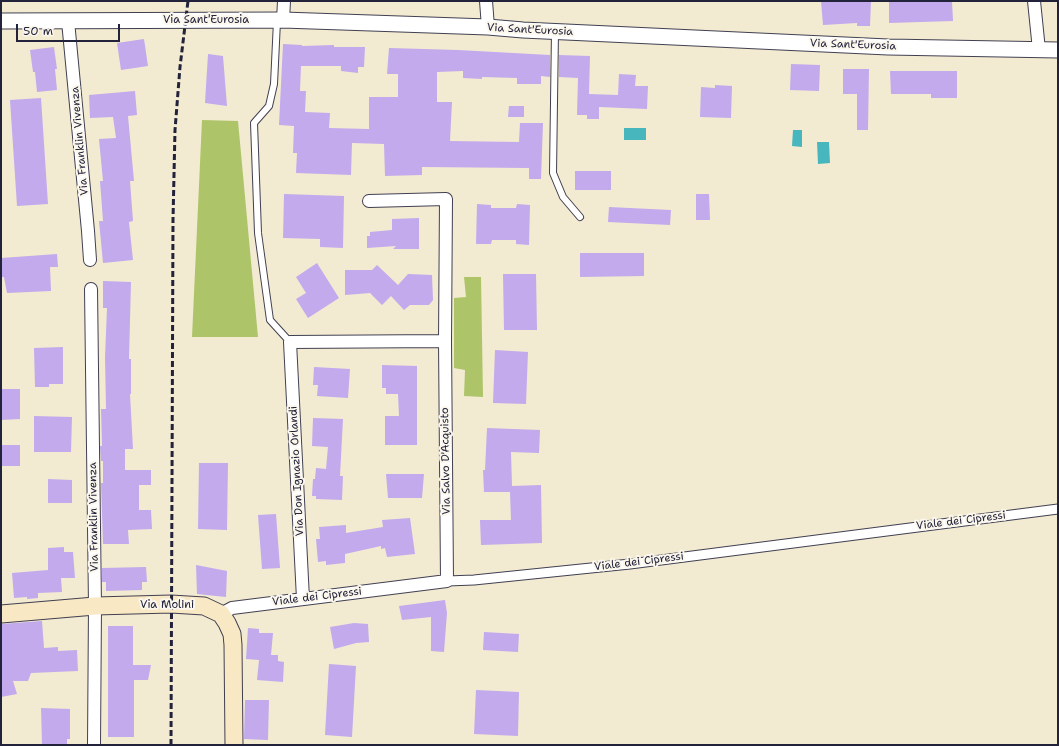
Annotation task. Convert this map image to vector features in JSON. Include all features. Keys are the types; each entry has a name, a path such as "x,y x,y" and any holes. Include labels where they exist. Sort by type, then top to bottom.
{"main road":[{"name":"Via Molini","path":"1,614 95,606 193,605 204,606 221,614"},
{"path":"221,614 232,634 234,745"}],"street":[{"path":"280,20 284,1"},
{"path":"486,1 488,27"},
{"path":"1034,1 1039,50"},
{"name":"Via Sant'Eurosia","path":"1,21 280,20 488,27 880,46 1058,50"},
{"name":"Via Franklin Vivenza","path":"68,21 90,260"},
{"name":"Via Salvo D'Acquisto","path":"369,201 446,199 445,341 447,581"},
{"name":"Via Franklin Vivenza","path":"91,289 95,606 94,745"},
{"path":"290,342 445,341"},
{"name":"Via Don Ignazio Orlandi","path":"290,342 303,599"},
{"name":"Viale dei Cipressi","path":"221,614 232,608 303,599 447,581 474,580 630,564 1058,509"}],"lane":[{"path":"280,20 274,84 269,106 254,123 258,232 270,320 290,342"},
{"path":"554,31 553,173 562,196 580,217"}],"green space":[{"path":"202,120 238,121 258,337 192,337"},
{"path":"464,277 481,277 483,397 464,396 465,370 454,368 454,298 466,297"}],"water":[{"path":"624,128 646,128 646,140 624,140"},
{"path":"793,130 802,130 802,147 792,146"},
{"path":"817,142 829,142 830,163 818,164"}],"building":[{"path":"821,1 871,1 870,26 857,26 857,23 823,25"},
{"path":"889,1 952,1 953,21 889,23"},
{"path":"144,39 148,66 121,70 117,43"},
{"path":"283,44 302,46 334,45 334,47 365,47 364,67 358,67 358,73 341,71 341,66 301,66 300,91 306,91 305,112 330,113 329,128 369,129 369,97 398,97 398,74 387,74 389,48 550,55 550,77 541,76 541,84 517,84 517,78 463,78 463,71 437,72 437,102 452,102 450,141 519,142 520,123 543,123 541,179 529,179 529,168 422,167 422,175 385,176 384,144 352,143 351,175 296,173 297,153 293,153 294,126 279,125"},
{"path":"54,47 57,69 55,69 57,90 37,92 35,72 33,72 30,50"},
{"path":"208,54 223,56 227,106 205,103"},
{"path":"559,55 590,56 589,94 618,95 619,74 636,75 635,86 648,86 647,109 599,107 599,119 587,119 587,115 577,115 578,78 559,77"},
{"path":"791,64 820,65 819,91 790,90"},
{"path":"843,69 869,69 868,130 857,130 857,94 843,94"},
{"path":"890,71 957,71 957,98 931,98 931,94 891,94"},
{"path":"715,85 732,86 731,118 700,117 701,87 715,88"},
{"path":"135,91 137,115 128,116 134,181 130,181 133,221 129,222 133,260 103,263 99,221 103,221 100,181 103,181 99,139 116,138 113,117 90,118 89,95"},
{"path":"41,98 48,204 17,206 10,100"},
{"path":"509,106 524,106 524,117 508,117"},
{"path":"575,171 611,171 611,190 575,190"},
{"path":"284,194 344,196 343,248 320,247 320,239 283,238"},
{"path":"696,194 709,194 710,220 696,220"},
{"path":"477,204 491,205 491,208 516,208 517,204 530,205 529,245 516,244 516,240 492,240 491,244 476,244"},
{"path":"609,207 671,210 670,225 608,222"},
{"path":"419,218 419,249 393,249 396,246 367,248 367,236 370,236 370,232 392,230 392,219"},
{"path":"580,253 644,253 644,276 580,277"},
{"path":"57,254 58,267 50,267 51,291 7,293 4,277 1,277 1,258"},
{"path":"317,263 339,298 308,318 296,299 306,293 296,277"},
{"path":"377,265 398,285 408,274 432,275 433,300 429,305 410,305 404,310 391,296 382,305 370,293 345,295 345,270 372,270"},
{"path":"503,274 536,274 537,330 504,330"},
{"path":"103,281 131,282 129,359 131,359 130,394 133,449 125,449 125,470 151,470 151,485 139,485 139,510 151,510 152,529 128,530 129,544 103,544 101,483 103,483 103,461 101,461 100,446 102,446 101,409 106,409 105,357 107,308 103,308"},
{"path":"63,347 63,384 49,384 49,387 35,387 34,348"},
{"path":"495,350 528,352 526,404 493,403"},
{"path":"382,365 417,366 417,445 385,445 385,416 399,416 398,394 386,394 386,388 382,388"},
{"path":"314,367 350,369 348,398 317,396 318,385 313,385"},
{"path":"1,389 20,389 20,419 1,420"},
{"path":"34,416 72,417 71,452 34,452"},
{"path":"313,418 343,419 340,476 343,476 342,500 316,499 316,496 312,496 313,479 315,479 316,468 326,469 328,447 312,446"},
{"path":"487,428 540,430 539,453 511,452 512,486 541,485 542,543 481,545 480,520 511,520 510,492 484,492 483,470 485,470"},
{"path":"1,445 20,445 20,466 1,466"},
{"path":"199,463 228,463 227,530 198,529"},
{"path":"386,474 424,474 422,498 388,498"},
{"path":"48,479 72,480 72,503 48,503"},
{"path":"276,514 280,568 262,569 258,515"},
{"path":"410,518 415,554 387,557 385,548 381,549 381,546 345,554 345,563 326,565 326,561 318,562 316,539 320,539 319,527 346,525 346,533 383,527 382,520"},
{"path":"64,547 64,552 73,552 75,578 61,578 62,592 38,593 38,598 14,598 12,573 48,570 48,548"},
{"path":"196,565 227,571 226,597 197,594"},
{"path":"146,567 147,582 142,582 142,590 106,591 106,582 102,582 102,568"},
{"path":"445,600 447,613 444,652 431,651 431,617 402,620 399,606"},
{"path":"42,621 44,648 58,647 58,651 77,650 78,671 31,673 28,681 13,681 17,694 1,697 1,624"},
{"path":"354,623 368,624 369,642 356,643 334,649 330,627"},
{"path":"108,626 133,626 133,665 151,665 148,680 134,680 134,737 108,737"},
{"path":"248,628 259,629 259,633 273,633 271,655 278,655 278,661 284,662 283,682 257,680 259,660 246,659"},
{"path":"484,632 519,634 518,652 483,650"},
{"path":"329,664 356,666 352,737 325,735"},
{"path":"476,690 519,692 518,736 474,734"},
{"path":"245,700 269,700 268,740 244,739"},
{"path":"41,708 70,709 70,739 67,739 67,745 42,745"}],"railway":[{"path":"171,745 173,220 175,130 180,67 188,1"}]}
